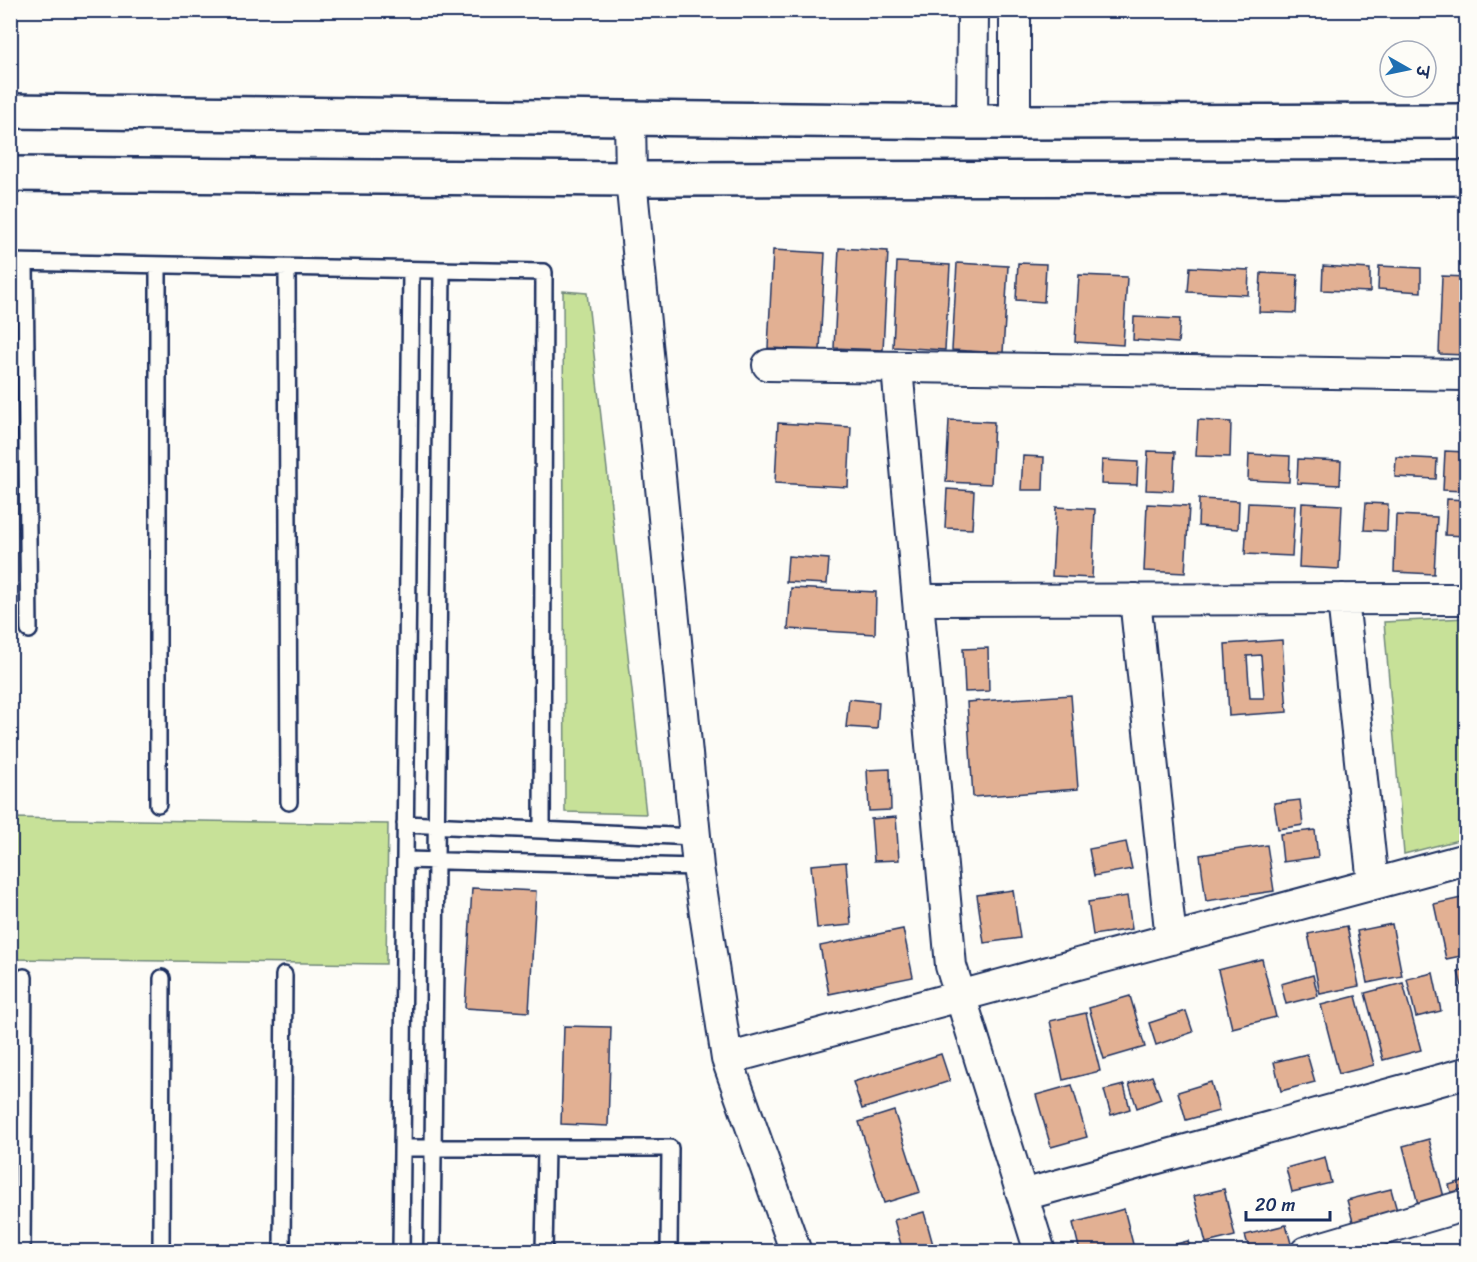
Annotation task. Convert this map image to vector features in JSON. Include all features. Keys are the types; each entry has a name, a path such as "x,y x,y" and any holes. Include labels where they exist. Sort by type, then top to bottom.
{"street":[{"path":"972,122 973,10"},
{"path":"1015,10 1015,122"},
{"path":"10,111 972,122 1467,121"},
{"path":"630,118 631,179 698,867 727,1059 796,1251"},
{"path":"10,174 631,179 1467,178"},
{"path":"768,365 1467,375"},
{"path":"897,368 951,966 1040,1251"},
{"path":"1135,599 1171,939"},
{"path":"1343,599 1373,884"},
{"path":"918,600 1467,599"},
{"path":"727,1059 1467,859"},
{"path":"1023,1195 1467,1073"},
{"path":"1306,1251 1467,1205"}],"lane":[{"path":"29,630 18,262 544,272 542,830"},
{"path":"158,265 158,804"},
{"path":"287,268 289,802"},
{"path":"401,1251 411,270"},
{"path":"432,1251 442,271"},
{"path":"405,824 695,837"},
{"path":"405,860 698,867"},
{"path":"282,1251 284,975"},
{"path":"22,1251 24,977"},
{"path":"160,1251 162,978"},
{"path":"402,1148 670,1148 669,1251"},
{"path":"544,1251 546,1148"}],"green space":[{"path":"563,291 587,293 646,814 565,812"},
{"path":"1466,618 1466,838 1404,854 1384,622"},
{"path":"11,818 388,824 386,964 11,959"}],"building":[{"path":"839,248 888,251 883,350 834,348"},
{"path":"773,250 825,253 820,350 768,348"},
{"path":"897,262 950,265 945,350 893,347"},
{"path":"957,263 1008,266 1003,353 952,350"},
{"path":"1018,263 1046,264 1044,302 1016,300"},
{"path":"1323,266 1370,269 1370,292 1322,290"},
{"path":"1379,266 1421,268 1421,292 1378,289"},
{"path":"1190,267 1249,270 1248,295 1188,292"},
{"path":"1261,273 1298,275 1296,313 1259,312"},
{"path":"1079,275 1127,277 1123,345 1075,342"},
{"path":"1442,276 1466,277 1466,355 1439,354"},
{"path":"1134,317 1180,319 1178,343 1133,340"},
{"path":"949,420 994,422 991,484 946,482"},
{"path":"1198,420 1231,422 1230,457 1196,456"},
{"path":"778,423 851,427 848,487 775,483"},
{"path":"1148,451 1175,452 1173,491 1146,490"},
{"path":"1445,451 1465,452 1463,491 1443,490"},
{"path":"1249,454 1290,456 1289,482 1248,480"},
{"path":"1023,456 1044,457 1043,490 1021,490"},
{"path":"1396,457 1437,459 1436,479 1395,477"},
{"path":"1298,459 1341,461 1340,485 1297,483"},
{"path":"1102,460 1138,462 1137,485 1101,484"},
{"path":"947,489 974,491 972,529 945,528"},
{"path":"1199,499 1239,501 1238,529 1198,526"},
{"path":"1447,499 1466,500 1466,536 1445,535"},
{"path":"1248,503 1295,505 1292,556 1245,554"},
{"path":"1302,503 1342,505 1339,569 1299,567"},
{"path":"1366,503 1388,504 1387,531 1364,530"},
{"path":"1147,504 1189,506 1185,573 1144,571"},
{"path":"1056,507 1095,509 1092,578 1052,576"},
{"path":"1396,515 1437,517 1434,574 1394,572"},
{"path":"788,556 829,559 827,584 786,582"},
{"path":"791,588 876,592 875,634 788,629"},
{"path":"1282,640 1287,712 1229,716 1225,644","holes":["1261,655 1264,698 1250,698 1247,656"]},
{"path":"988,648 989,691 965,692 963,649"},
{"path":"1071,695 1078,789 973,797 967,702"},
{"path":"849,699 879,702 877,729 846,727"},
{"path":"890,769 891,810 869,811 867,770"},
{"path":"1300,800 1303,825 1278,829 1274,803"},
{"path":"896,817 899,860 874,861 871,819"},
{"path":"1315,830 1318,857 1283,862 1280,834"},
{"path":"1126,842 1132,869 1094,876 1089,849"},
{"path":"1267,845 1274,891 1206,901 1200,855"},
{"path":"846,862 851,925 817,928 811,865"},
{"path":"472,888 536,891 529,1012 465,1008"},
{"path":"1013,890 1020,938 984,943 977,895"},
{"path":"1127,896 1132,929 1093,935 1088,902"},
{"path":"1466,897 1466,955 1446,959 1434,904"},
{"path":"1392,924 1402,976 1367,983 1357,931"},
{"path":"1347,926 1359,986 1320,994 1308,934"},
{"path":"903,929 913,977 829,994 820,946"},
{"path":"1262,959 1276,1017 1232,1028 1218,970"},
{"path":"1466,969 1466,1003 1458,971"},
{"path":"1433,973 1441,1011 1416,1017 1407,979"},
{"path":"1313,975 1318,996 1286,1004 1281,984"},
{"path":"1403,983 1421,1050 1383,1060 1365,993"},
{"path":"1130,996 1145,1047 1104,1059 1089,1008"},
{"path":"1356,996 1374,1065 1339,1074 1321,1005"},
{"path":"1186,1011 1193,1032 1156,1045 1149,1023"},
{"path":"1086,1013 1100,1071 1063,1080 1050,1021"},
{"path":"564,1026 611,1027 608,1126 561,1124"},
{"path":"941,1054 950,1081 862,1109 853,1082"},
{"path":"1307,1054 1315,1082 1281,1091 1274,1062"},
{"path":"1152,1076 1161,1099 1137,1108 1129,1084"},
{"path":"1211,1082 1219,1111 1186,1120 1178,1092"},
{"path":"1072,1085 1087,1137 1051,1147 1036,1095"},
{"path":"1124,1085 1130,1109 1111,1115 1104,1090"},
{"path":"894,1111 920,1192 884,1203 859,1122"},
{"path":"1429,1139 1445,1201 1419,1208 1403,1146"},
{"path":"1325,1157 1331,1183 1292,1192 1286,1168"},
{"path":"1466,1180 1466,1203 1455,1206 1449,1185"},
{"path":"1224,1189 1235,1236 1206,1243 1194,1196"},
{"path":"1391,1189 1399,1218 1355,1229 1347,1200"},
{"path":"1124,1209 1135,1252 1080,1252 1073,1223"},
{"path":"924,1212 935,1252 903,1252 894,1220"},
{"path":"1286,1225 1292,1247 1275,1252 1250,1252 1245,1235"},
{"path":"1188,1241 1191,1252 1149,1252 1149,1251"}]}
